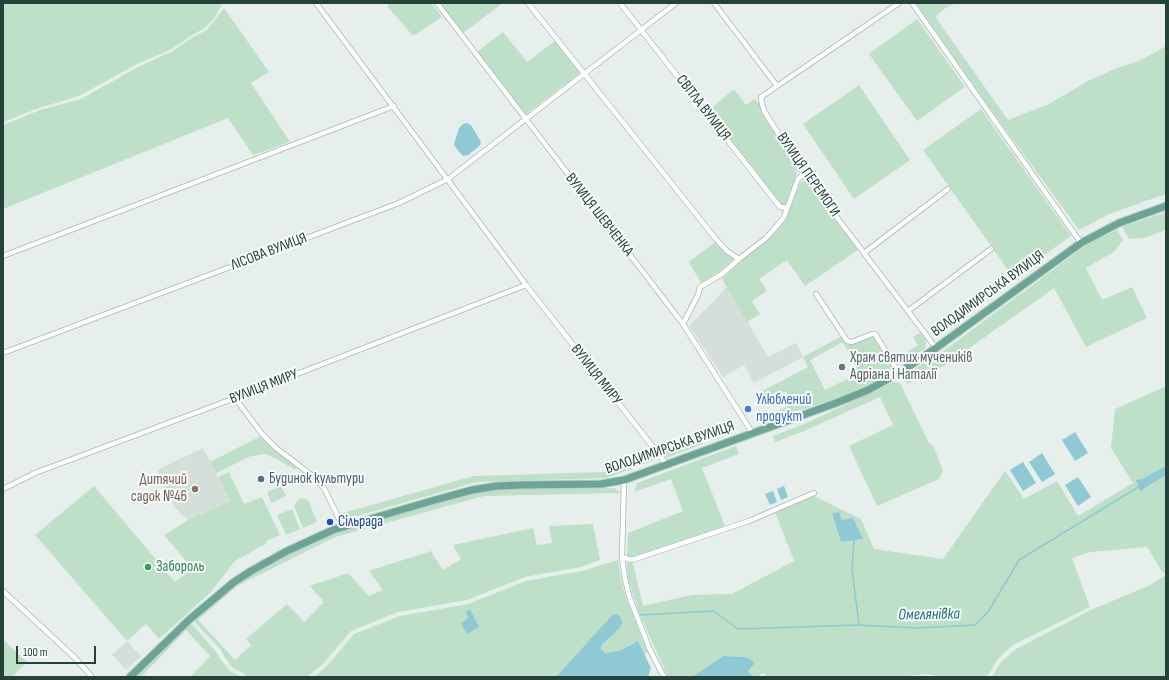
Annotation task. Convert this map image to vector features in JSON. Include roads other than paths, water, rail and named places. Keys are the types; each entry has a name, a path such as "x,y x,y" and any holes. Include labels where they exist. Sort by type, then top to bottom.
{"main road":[{"name":"ВОЛОДИМИРСЬКА ВУЛИЦЯ","path":"130,677 190,619 234,582 256,567 287,551 343,527 455,494 485,488 522,485 589,485 613,483 753,434 843,400 868,390 899,373 1081,243 1119,223 1166,206"}],"street":[{"path":"316,3 448,179"},
{"name":"ВУЛИЦЯ ШЕВЧЕНКА","path":"437,3 683,324 753,434"},
{"path":"528,3 715,238 727,252 739,259"},
{"name":"СВІТЛА ВУЛИЦЯ","path":"620,3 780,207 787,208"},
{"name":"ЛІСОВА ВУЛИЦЯ","path":"3,353 399,203 448,179 676,3"},
{"path":"714,3 777,86 899,3"},
{"path":"912,3 1081,243"},
{"name":"ВУЛИЦЯ ПЕРЕМОГИ","path":"777,86 761,98 764,111 804,174 936,348"},
{"path":"3,256 394,106"},
{"path":"683,324 698,295 700,287 722,274 765,239 777,226 787,208 798,179 804,174"},
{"name":"ВУЛИЦЯ МИРУ","path":"448,179 526,285 667,465"},
{"path":"864,253 948,188"},
{"path":"908,311 991,249"},
{"name":"ВУЛИЦЯ МИРУ","path":"3,489 35,473 526,285"},
{"path":"816,294 848,341 852,342 875,334 899,373"},
{"path":"234,398 262,434 276,448 314,478 324,488 343,527"},
{"path":"624,480 622,557 624,579 650,650 664,677"},
{"path":"622,557 632,560 749,521 814,493"},
{"path":"3,591 74,657 92,677"}],"water":[{"path":"467,123 471,125 481,142 477,148 468,155 463,156 454,144 459,128 463,124"},
{"path":"1075,432 1088,453 1075,461 1062,440"},
{"path":"1042,453 1055,474 1042,482 1029,462"},
{"path":"1023,462 1036,483 1023,491 1010,470"},
{"path":"1166,466 1166,475 1140,491 1136,480 1142,479"},
{"path":"1078,477 1091,497 1078,506 1065,485"},
{"path":"784,486 788,497 781,500 777,489"},
{"path":"773,491 777,502 770,505 765,494"},
{"path":"839,512 842,520 853,518 863,539 841,542 832,513"},
{"path":"470,609 479,627 467,634 461,624 468,618 466,612"},
{"path":"616,614 621,617 622,623 620,628 601,646 601,649 605,653 619,651 638,641 651,668 648,677 556,677 612,615"},
{"path":"723,656 746,657 754,662 748,671 753,677 692,677"}],"waterway":[{"name":"Омелянівка","path":"640,615 714,611 738,629 858,625 917,628 975,625 988,612 1019,560 1140,486"},
{"path":"854,540 852,569 859,625"}],"place":[{"name":"Храм святих мучеників Адріана і Наталії","path":"842,367"},
{"name":"Улюблений продукт","path":"748,409"},
{"name":"Будинок культури","path":"261,479"},
{"name":"Дитячий садок №46","path":"195,489"},
{"name":"Сільрада","path":"330,522"},
{"name":"Забороль","path":"148,567"}]}
